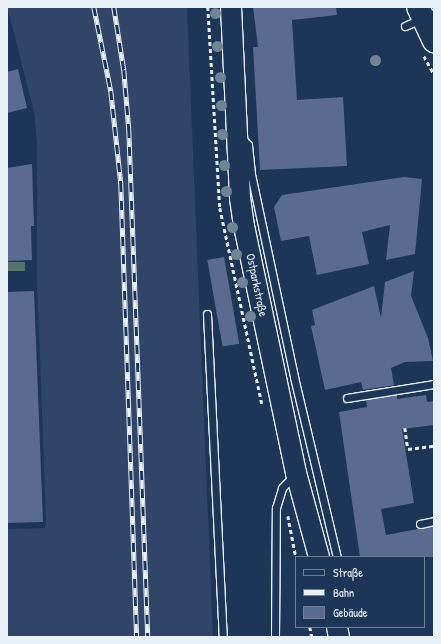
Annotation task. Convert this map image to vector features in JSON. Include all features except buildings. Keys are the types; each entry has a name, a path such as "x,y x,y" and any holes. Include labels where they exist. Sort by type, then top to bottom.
{"main road":[{"path":"424,14 434,41"}],"street":[{"name":"Ostparkstraße","path":"230,7 236,136 244,226 296,473 318,556"}],"lane":[{"path":"236,136 243,138 248,145 251,174 294,377 337,556"},
{"path":"207,314 223,637"},
{"path":"347,398 434,384"},
{"path":"275,637 276,508 282,488 296,473"},
{"path":"420,524 434,521"}],"path":[{"path":"405,428 408,449 434,446"},
{"path":"282,488 296,556"}],"shaded area":[{"path":"7,7 187,7 213,637 7,637 7,529 45,528 46,520 37,280 37,142 34,111"}],"green space":[{"path":"7,262 25,262 25,271 7,271"}],"railway":[{"path":"94,7 111,91 121,183 137,637"},
{"path":"114,7 124,70 129,129 148,637"}]}
